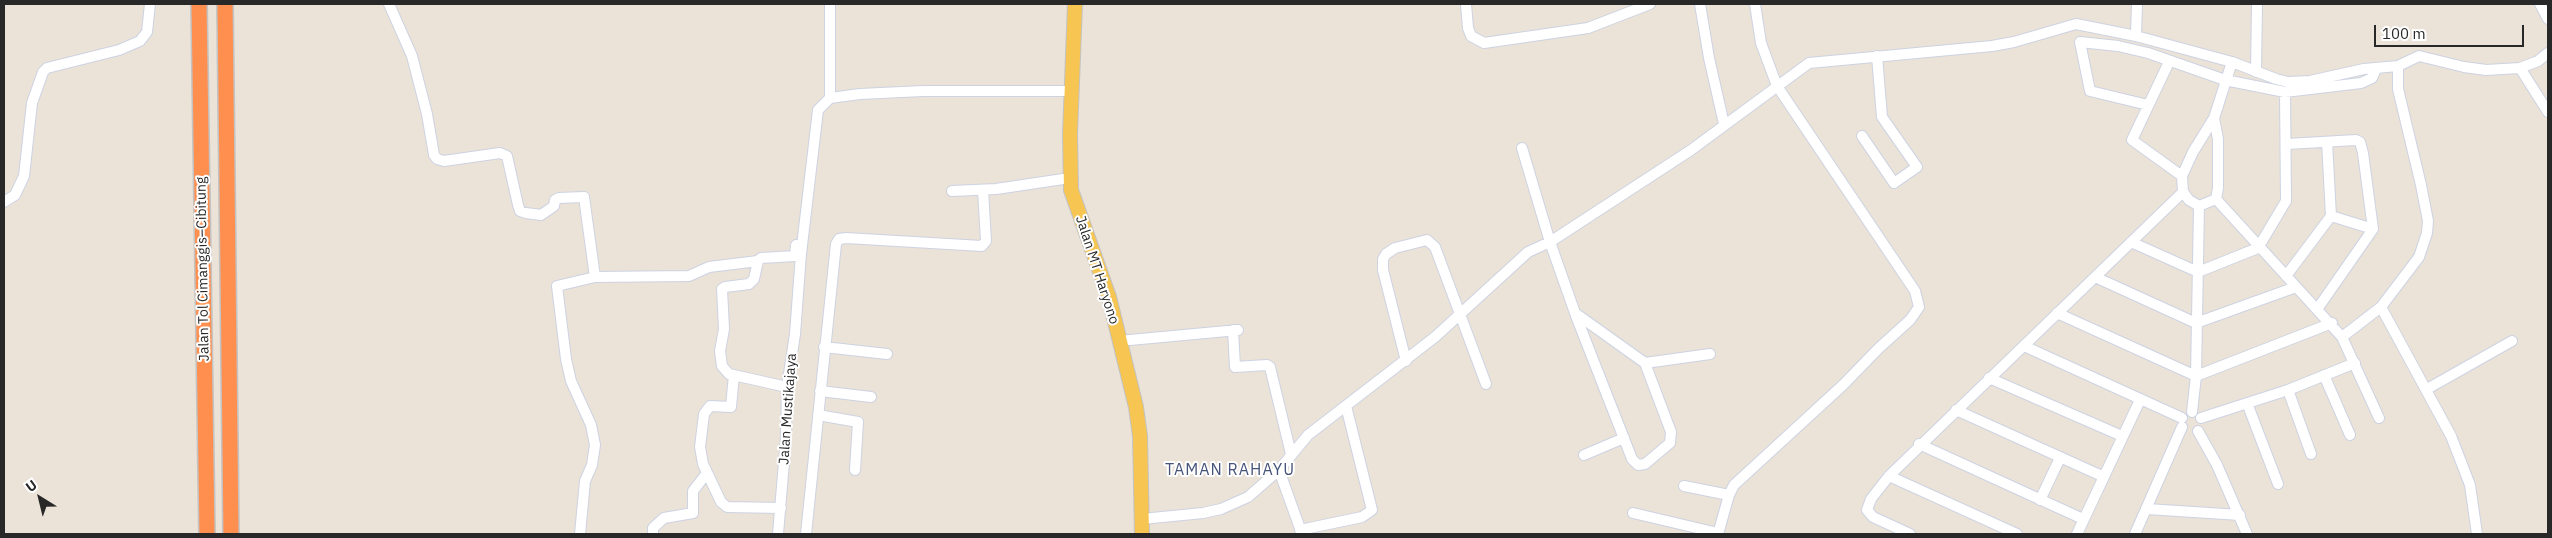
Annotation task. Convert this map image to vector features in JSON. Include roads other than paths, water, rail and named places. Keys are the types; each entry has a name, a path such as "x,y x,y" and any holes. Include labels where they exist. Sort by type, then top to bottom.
{"highway":[{"name":"Jalan Tol Cimanggis–Cibitung","path":"199,4 207,534"},
{"name":"Jalan Tol Cimanggis–Cibitung","path":"225,4 231,534"}],"main road":[{"name":"Jalan MT Haryono","path":"1075,4 1071,190 1109,298 1139,423 1142,534"}],"street":[{"path":"4,202 14,195 24,176 32,103 43,72 56,66 119,50 140,41 147,32 150,4"},
{"path":"389,4 412,56 427,114 434,155 437,159 444,161 496,154 507,156 518,205 520,210 526,213 541,215 554,206 555,200 559,198 584,197 596,277"},
{"path":"826,101 830,4"},
{"path":"1466,4 1468,28 1471,36 1484,43 1588,28 1650,4"},
{"path":"1700,4 1709,58 1724,124"},
{"path":"1633,514 1718,534 1729,495 1734,485 1910,320 1919,307 1915,291 1777,86 1761,43 1755,4"},
{"path":"2136,36 2137,4"},
{"path":"2256,72 2257,4"},
{"path":"2540,4 2548,19"},
{"path":"1142,519 1222,509 1248,497 1279,470 1308,435 1406,361 1460,316 1515,262 1528,252 1550,242 1690,150 1809,63 1992,46 2014,42 2076,24 2136,36 2232,62 2276,80 2299,82 2364,69 2376,70 2398,66 2419,56 2464,67 2486,70 2520,68 2548,53"},
{"path":"2148,105 2090,91 2080,42 2118,46 2148,53 2169,62 2225,80 2285,92 2361,83 2372,78 2376,70"},
{"path":"1862,136 1894,183 1917,167 1882,116 1877,56"},
{"path":"2169,62 2132,140 2182,176"},
{"path":"2199,206 2189,200 2183,192 2182,176 2193,152 2214,118 2232,62"},
{"path":"2342,337 2381,307 2419,257 2427,233 2428,221 2421,185 2398,90 2398,66"},
{"path":"2520,68 2548,112"},
{"path":"580,534 585,481 592,465 595,445 591,425 571,380 566,359 555,290 560,284 596,277 689,276 709,267 758,261 761,258 795,256 811,120 814,110 826,101 891,92 1072,91"},
{"path":"2131,242 2198,272 2258,248 2286,201 2287,144 2285,92"},
{"name":"Jalan Mustikajaya","path":"778,534 787,387 795,334 801,254 815,122 818,110 826,101"},
{"path":"2214,118 2219,170 2216,199 2258,248 2332,323 2342,337 2355,363 2379,418"},
{"path":"2287,144 2356,140 2360,142 2373,229 2318,308"},
{"path":"2286,276 2330,216 2327,142"},
{"path":"1522,148 1550,242 1575,313 1632,459 1638,464 1645,464 1670,443 1671,432 1645,363 1575,313"},
{"path":"952,191 983,190 1070,178"},
{"path":"806,534 824,347 837,242 846,238 982,246 986,240 983,190"},
{"path":"1910,534 1873,517 1867,510 1871,499 1888,476 1919,444 2024,346 2183,192"},
{"path":"2199,206 2216,199"},
{"path":"2198,431 2202,424 2197,415 2196,376 2199,206"},
{"path":"2330,216 2373,229"},
{"path":"1406,361 1383,270 1383,259 1389,251 1422,240 1431,243 1435,247 1486,384"},
{"path":"758,261 756,274 749,284 722,289 724,334 720,351 721,361 726,373 787,387"},
{"path":"2095,276 2196,323 2296,287"},
{"path":"2381,307 2451,436 2470,485 2477,534"},
{"path":"2057,313 2196,376 2332,323"},
{"path":"1119,341 1236,330 1235,366 1267,365 1270,367 1291,454"},
{"path":"2427,390 2512,341"},
{"path":"2024,346 2140,400 2182,422 2187,432 2198,431"},
{"path":"824,347 887,354"},
{"path":"1645,363 1710,354"},
{"path":"2135,534 2186,414 2197,415 2247,403 2288,390 2355,363"},
{"path":"734,375 731,406 710,406 704,414 700,448 707,473 717,490 721,502 727,507 781,508"},
{"path":"2324,375 2350,435"},
{"path":"1990,378 2122,436"},
{"path":"2288,390 2311,454"},
{"path":"820,391 871,397"},
{"path":"2077,534 2102,476 2140,400"},
{"path":"2247,403 2278,484"},
{"path":"1279,470 1301,532 1362,517 1372,510 1346,406"},
{"path":"1956,410 2102,476"},
{"path":"818,415 855,419 858,422 856,470"},
{"path":"2198,431 2217,464 2247,534"},
{"path":"1584,455 1624,438"},
{"path":"1919,444 2083,519"},
{"path":"2040,500 2060,458"},
{"path":"653,534 653,528 664,518 693,513 693,491 707,473"},
{"path":"1888,476 2017,534"},
{"path":"1684,486 1729,495"},
{"path":"2147,509 2240,515"}],"district":[{"name":"TAMAN RAHAYU","path":"1230,470"}]}
